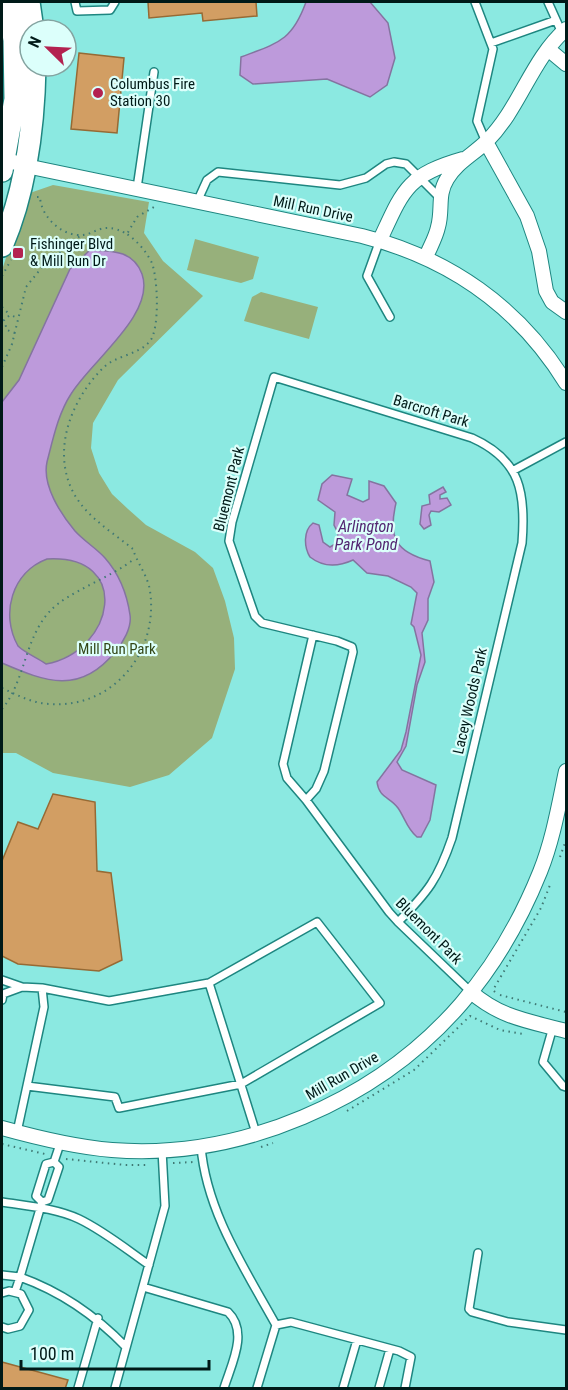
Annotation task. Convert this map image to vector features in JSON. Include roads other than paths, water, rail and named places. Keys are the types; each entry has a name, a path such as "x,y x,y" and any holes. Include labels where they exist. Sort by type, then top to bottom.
{"main road":[{"path":"2,162 15,99 14,40 8,2"},
{"path":"29,2 31,18"},
{"path":"2,246 26,166 34,78"}],"street":[{"path":"426,257 438,227 439,197 447,178 463,159 486,142 511,111 535,66 562,28"},
{"path":"548,49 567,64"},
{"path":"486,142 527,216 539,250 546,291 552,302 567,312"},
{"path":"380,240 399,201 419,175 463,159"},
{"name":"Mill Run Drive","path":"2,162 137,188 380,240 426,257 494,299 546,351 567,383"},
{"name":"Mill Run Drive","path":"2,1128 60,1144 115,1150 162,1150 201,1146 256,1133 302,1118 364,1086 424,1039 471,992 511,932 541,871 567,771"},
{"path":"471,992 489,1007 504,1015 560,1029"}],"lane":[{"path":"75,2 77,11 110,6 115,2"},
{"path":"476,2 493,49 477,121 486,142"},
{"path":"491,43 562,28 548,2"},
{"path":"137,188 154,72"},
{"path":"197,202 207,180 218,172 340,185 366,178 386,164 394,162 406,164 439,197"},
{"path":"380,240 367,276 390,317"},
{"name":"Barcroft Park","path":"273,378 472,438 496,451 514,470"},
{"name":"Bluemont Park","path":"273,378 232,522 229,541 255,616 269,626 313,635 352,647 353,658 324,771 316,789 306,800"},
{"path":"514,470 567,442"},
{"name":"Lacey Woods Park","path":"398,922 427,893 435,880 459,813 522,543 524,519 514,470"},
{"name":"Bluemont Park","path":"313,635 284,764 287,778 398,922 471,992"},
{"path":"2,980 22,987 42,988 109,1001 209,983 317,922 380,1003 240,1084 119,1108 115,1097 27,1086"},
{"path":"209,983 256,1133"},
{"path":"2,1000 3,994 22,987"},
{"path":"17,1132 44,1007 42,988"},
{"path":"560,1029 543,1062 563,1086 567,1087"},
{"path":"54,1162 60,1144"},
{"path":"201,1146 212,1201 242,1264 276,1325 257,1389"},
{"path":"115,1389 165,1206 162,1150"},
{"path":"41,1205 36,1196 46,1164 54,1162"},
{"path":"15,1292 41,1205 48,1200 59,1167 54,1162"},
{"path":"2,1202 41,1205 85,1223 149,1265"},
{"path":"478,1253 469,1309 472,1312 508,1322 567,1330"},
{"path":"2,1275 20,1277 47,1286 98,1318 126,1347"},
{"path":"143,1287 228,1312 235,1318 239,1336 224,1389"},
{"path":"2,1293 15,1292 28,1304 28,1316 20,1326 2,1327"},
{"path":"78,1389 98,1318"},
{"path":"276,1325 291,1323 390,1349 411,1357 405,1389"},
{"path":"343,1389 357,1340"},
{"path":"379,1389 390,1349"}],"water":[{"path":"306,2 370,2 388,23 395,58 387,85 370,97 327,79 253,84 240,75 241,57 282,39 295,25"},
{"path":"90,250 121,253 138,266 142,274 144,289 140,305 131,321 80,381 66,402 56,427 47,462 47,480 58,507 75,531 101,554 115,571 125,592 130,615 130,625 124,640 102,666 89,675 62,681 33,675 2,663 2,402 19,380 70,269","holes":["47,559 74,562 93,571 103,587 105,605 99,624 87,641 69,656 46,664 18,646 10,621 13,595 25,574 35,565"]},
{"name":"Arlington Park Pond","path":"332,475 352,479 347,495 363,502 369,499 369,481 384,486 396,503 393,525 397,541 409,553 430,561 434,582 428,599 428,620 422,633 425,662 417,685 406,746 397,762 402,770 436,785 430,820 421,837 417,837 395,804 382,794 377,782 401,750 406,732 421,655 414,627 411,624 417,593 411,587 388,576 367,573 353,560 342,564 326,565 310,557 306,539 307,530 313,523 319,525 323,542 330,547 337,543 338,533 334,525 335,512 318,500 322,484"},
{"path":"443,487 446,492 440,495 440,499 447,498 451,505 439,512 431,511 429,515 431,525 424,529 420,524 422,506 430,504 429,495"}],"place":[{"name":"Columbus Fire Station 30","path":"98,93"},
{"name":"Fishinger Blvd & Mill Run Dr","path":"18,253"}],"park label":[{"name":"Mill Run Park","path":"117,649"}]}
